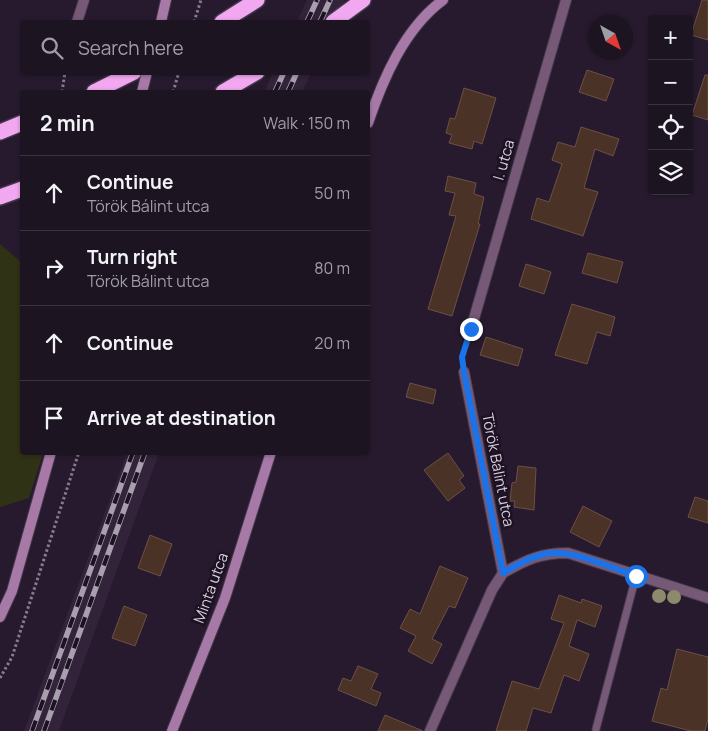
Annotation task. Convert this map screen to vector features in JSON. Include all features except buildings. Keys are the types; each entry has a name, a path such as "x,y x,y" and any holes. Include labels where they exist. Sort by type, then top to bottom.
{"highway":[{"path":"225,20 257,0"},
{"path":"337,20 364,0"},
{"path":"98,90 128,75"},
{"path":"226,90 252,75"},
{"path":"0,132 20,124"},
{"path":"0,197 20,190"}],"street":[{"path":"78,20 84,0"},
{"path":"161,20 166,0"},
{"name":"I. utca","path":"471,329 566,0"},
{"path":"370,118 389,69 420,24 441,1"},
{"path":"143,90 147,75"},
{"name":"Török Bálint utca","path":"464,372 503,573"},
{"path":"0,617 12,591 49,455"},
{"name":"Minta utca","path":"172,731 225,598 270,455"},
{"path":"430,731 492,590 503,573 525,560 547,553 568,553 708,598"}],"lane":[{"path":"596,729 636,576"}],"path":[{"path":"195,20 201,0"},
{"path":"62,90 65,75"},
{"path":"174,90 178,75"},
{"path":"464,372 462,357 471,329"},
{"path":"0,678 12,657 77,455"}],"shaded area":[{"path":"307,0 345,0 335,20 298,20"},
{"path":"272,75 310,75 303,90 265,90"},
{"path":"126,455 158,455 59,731 24,731"}],"green space":[{"path":"0,244 20,261 20,455 42,455 29,498 0,507"}],"railway":[{"path":"308,20 317,0"},
{"path":"321,20 330,0"},
{"path":"276,90 283,75"},
{"path":"289,90 296,75"},
{"path":"32,731 132,455"},
{"path":"44,731 144,455"}],"route":[{"path":"471,329 462,357 503,573 525,560 547,553 568,553 636,576"}]}
